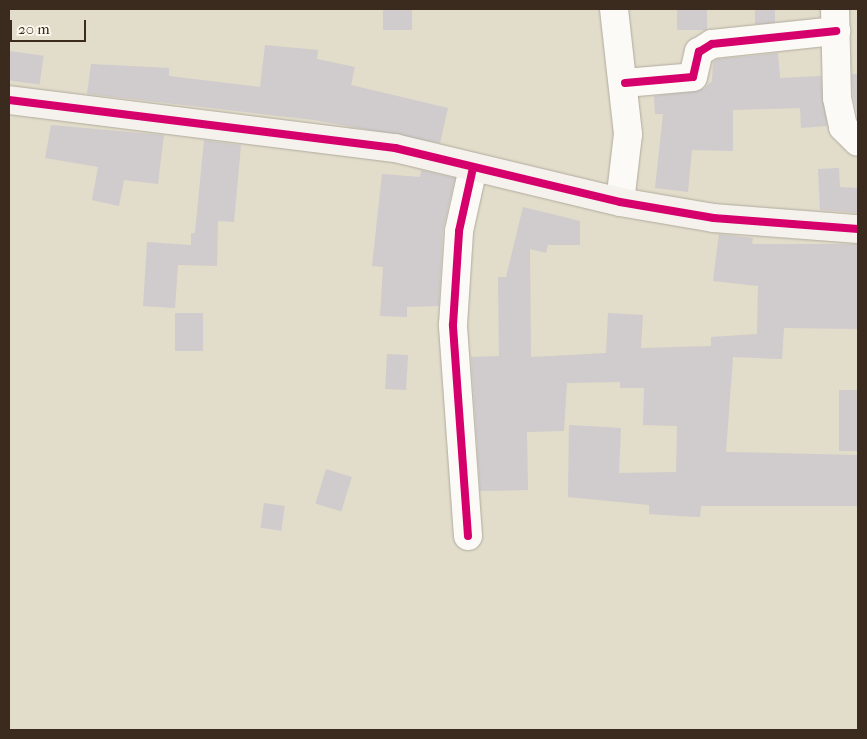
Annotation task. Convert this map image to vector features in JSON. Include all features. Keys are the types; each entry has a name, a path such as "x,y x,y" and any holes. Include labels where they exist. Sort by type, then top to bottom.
{"street":[{"path":"614,9 625,83 628,134 620,202"},
{"path":"625,83 694,77 699,52 712,44 836,20 837,98 843,127 858,142"},
{"path":"9,100 305,135 395,148 620,202 714,218 858,229"},
{"path":"468,536 453,306 459,231 473,168"}],"building":[{"path":"383,9 412,9 412,30 383,30"},
{"path":"677,9 707,9 707,30 677,30"},
{"path":"755,9 775,9 775,24 755,24"},
{"path":"265,45 318,50 317,59 355,67 351,85 448,108 440,143 314,120 87,94 91,64 169,68 169,76 260,87"},
{"path":"9,51 44,56 40,85 9,80"},
{"path":"778,53 780,78 821,76 827,126 801,128 800,108 733,110 733,151 692,150 688,192 655,188 663,114 655,114 654,96 703,89 712,81 713,62 717,59"},
{"path":"852,74 858,74 858,118 853,96"},
{"path":"51,125 164,135 158,184 124,180 119,206 92,200 98,167 45,158"},
{"path":"204,140 241,145 234,222 218,221 217,266 178,265 175,308 143,306 147,242 191,245 191,233 195,233"},
{"path":"839,168 840,187 858,188 858,213 820,210 818,169"},
{"path":"421,170 455,178 443,230 439,306 407,307 407,317 380,316 383,267 372,266 382,174 420,177"},
{"path":"523,207 580,221 580,245 548,245 546,253 530,249 531,357 606,353 608,313 643,315 641,348 711,346 711,337 757,334 758,286 713,281 719,234 753,238 752,244 858,244 858,329 784,328 782,359 733,357 726,452 858,455 858,506 701,506 700,517 649,514 649,505 568,497 569,425 621,428 619,473 676,472 677,426 643,425 644,388 620,388 620,382 567,383 564,431 527,432 528,490 480,491 471,357 499,356 498,277 506,277"},
{"path":"175,313 203,313 203,351 175,351"},
{"path":"387,354 408,355 406,390 385,389"},
{"path":"839,390 858,390 858,451 839,451"},
{"path":"326,469 352,477 341,511 315,503"},
{"path":"264,503 285,506 281,531 261,528"}],"cycle path":[{"path":"625,83 693,77 699,52 712,44 836,31"},
{"path":"9,100 395,148 620,202 714,218 858,229"},
{"path":"468,536 453,325 459,231 473,168"}]}
